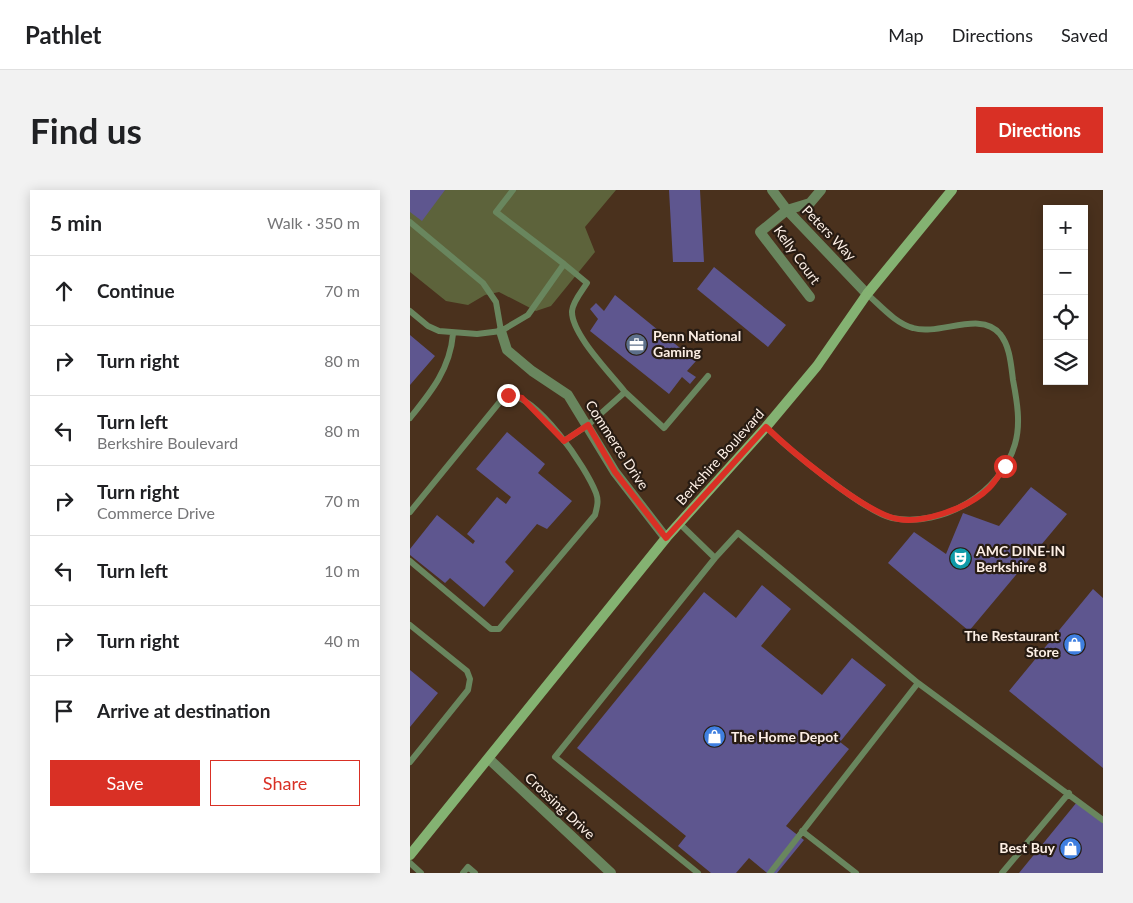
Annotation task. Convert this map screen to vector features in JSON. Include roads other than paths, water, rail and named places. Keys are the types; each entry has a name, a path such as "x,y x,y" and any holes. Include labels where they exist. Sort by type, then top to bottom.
{"main road":[{"name":"Berkshire Boulevard","path":"410,855 490,759 666,538 766,427 817,366 867,294 952,190"}],"street":[{"name":"Peters Way","path":"772,190 787,210 867,294"},
{"path":"787,210 810,203 821,190"},
{"name":"Kelly Court","path":"787,210 760,232 810,297"},
{"name":"Commerce Drive","path":"501,331 507,350 532,371 568,395 615,472 666,538"},
{"name":"Crossing Drive","path":"490,759 611,873"}],"lane":[{"path":"513,190 496,212 587,283 572,309 573,320 580,335 625,392 664,428 708,376"},
{"path":"410,222 483,283 496,302 501,331"},
{"path":"410,311 428,326 453,334 501,331 528,315 564,264"},
{"path":"766,427 808,463 860,500 890,517 924,518 940,514 966,503 989,488 1005,466 1015,445 1018,432 1016,394 1006,342 998,332 988,325 977,323 930,331 911,328 894,318 867,294"},
{"path":"410,418 440,380 448,358 453,334"},
{"path":"564,441 588,425 625,392"},
{"path":"410,512 503,398 508,395 522,398 564,441 596,493 598,505 595,515 499,629 491,629 410,561"},
{"path":"679,523 715,558"},
{"path":"698,873 555,757 715,558 738,534 918,683 1103,820"},
{"path":"410,625 466,671 470,679 468,690 410,762"},
{"path":"770,873 918,683"},
{"path":"1002,873 1069,793"},
{"path":"802,832 856,873"},
{"path":"410,863 421,873"},
{"path":"463,873 468,867 475,873"}],"place":[{"name":"Penn National Gaming","path":"637,344"},
{"name":"AMC DINE-IN Berkshire 8","path":"960,559"},
{"name":"The Restaurant Store","path":"1075,644"},
{"name":"The Home Depot","path":"715,737"},
{"name":"Best Buy","path":"1071,848"}]}
